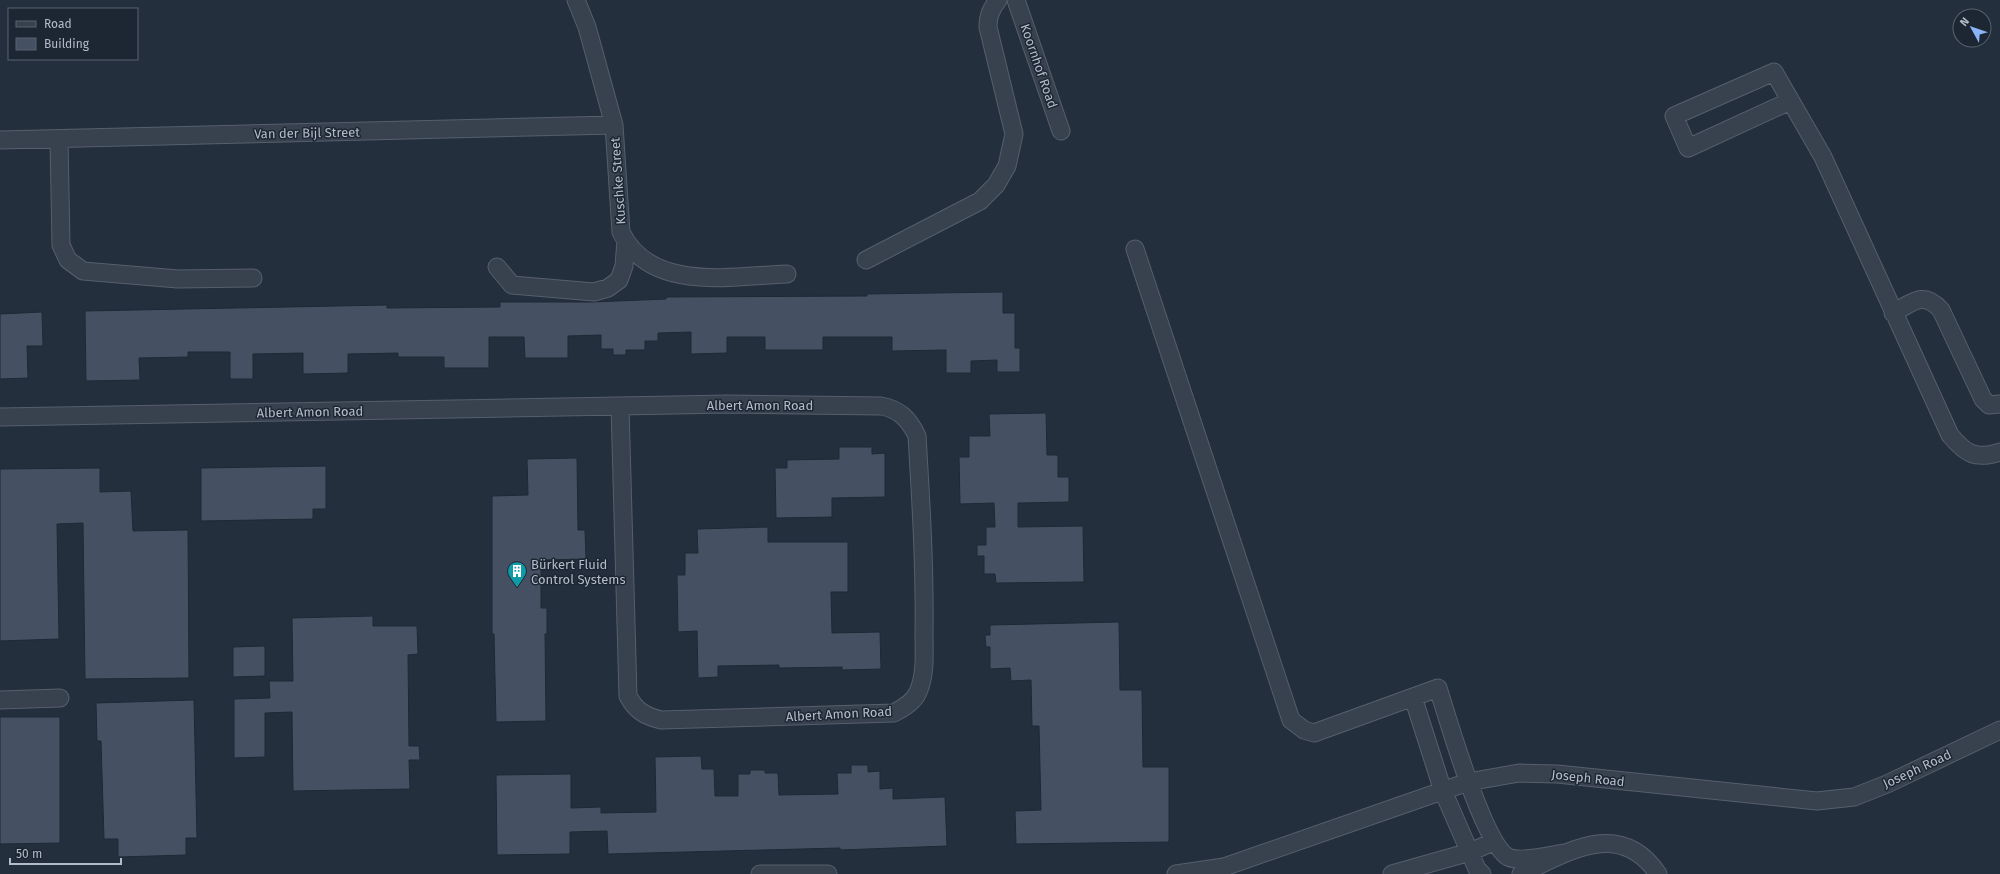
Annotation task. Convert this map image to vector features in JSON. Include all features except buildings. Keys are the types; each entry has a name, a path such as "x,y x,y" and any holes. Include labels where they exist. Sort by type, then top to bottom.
{"street":[{"name":"Kuschke Street","path":"576,0 587,27 614,125 622,232 626,241 639,257 650,264 681,276 699,278 787,274"},
{"path":"866,260 980,201 996,185 1007,166 1014,134 988,27 988,19 992,8 998,0"},
{"name":"Koornhof Road","path":"1016,0 1061,131"},
{"path":"1790,101 1688,148 1674,116 1774,72 1822,157 1950,435 1960,446 1973,455 1986,456 2000,452"},
{"name":"Van der Bijl Street","path":"0,140 614,125"},
{"path":"59,139 61,245 68,260 83,271 178,279 252,278"},
{"path":"497,267 512,285 594,292 608,288 619,280 624,266 626,241"},
{"path":"1135,250 1291,720 1304,730 1314,732 1438,688 1468,782 1493,842 1508,857 1517,860 1565,853"},
{"path":"1893,313 1920,299 1925,299 1935,304 1940,310 1983,399 1989,405 2000,404"},
{"name":"Albert Amon Road","path":"0,417 728,404 881,406 893,408 903,415 911,424 917,436 924,613 923,676 918,693 907,706 894,713 661,720 647,717 635,708 628,696 620,406"},
{"path":"1413,697 1443,791 1470,852 1482,874"},
{"path":"0,700 60,698"},
{"name":"Joseph Road","path":"1176,874 1224,867 1468,782 1519,773 1557,774 1817,801 1854,797 1887,784 2000,730"},
{"path":"1392,874 1470,852 1493,842"},
{"path":"1521,874 1565,853 1589,844 1617,843 1640,854 1658,874"},
{"path":"760,874 828,874"}],"place":[{"name":"Bürkert Fluid Control Systems","path":"517,588"}]}
